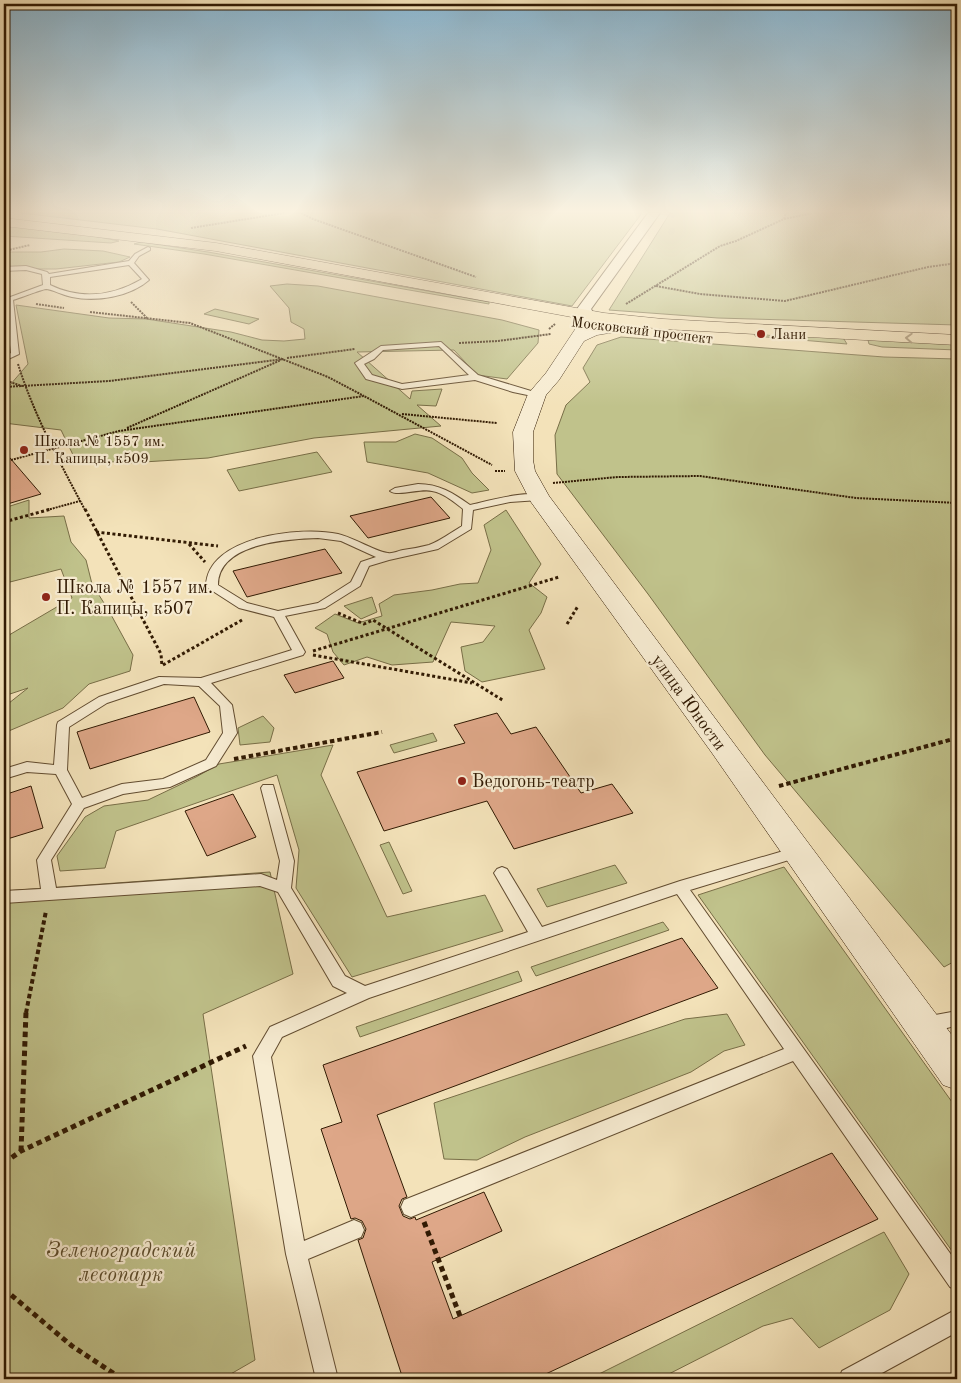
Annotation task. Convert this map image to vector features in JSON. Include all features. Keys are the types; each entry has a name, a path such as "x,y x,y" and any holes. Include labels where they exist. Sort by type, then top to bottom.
{"main road":[{"name":"Московский проспект","path":"333,278 498,305 555,327"},
{"name":"Московский проспект","path":"364,278 498,305 584,326 864,342 957,354"},
{"path":"555,327 584,326"},
{"name":"Московский проспект","path":"615,328 737,334"},
{"name":"Московский проспект","path":"864,342 957,340"}],"street":[{"path":"607,278 584,309 584,326 593,330 615,328"},
{"name":"улица Юности","path":"584,326 553,376 537,394 523,432 521,446 525,472 544,490 797,852 957,1073"}],"lane":[{"path":"46,278 48,286 57,292 70,296 88,296 122,292 146,280 144,278"},
{"path":"4,358 15,354 6,299 28,294 48,286"},
{"path":"4,334 11,328"},
{"path":"475,377 441,344 381,348 371,357 359,363 369,377 402,387 475,377 516,390 537,394"},
{"path":"395,492 425,485 445,490 468,508"},
{"path":"468,508 544,490"},
{"path":"386,556 333,536 277,537 241,548 221,561 213,571 212,586 237,604 257,611 278,614 321,606 356,584 365,564 386,556 434,547 467,527 468,508"},
{"path":"79,804 60,770 64,725 103,700 163,680 202,682 299,652 278,614"},
{"path":"49,893 44,860 79,804 122,789 165,784 211,763 230,733 226,705 202,682"},
{"path":"4,774 27,767 60,770"},
{"path":"268,788 287,862 284,888 339,981 364,993"},
{"path":"327,1379 296,1254 262,1056 276,1032 364,993 680,887 797,852"},
{"path":"502,873 538,935"},
{"path":"4,897 261,880 284,888"},
{"path":"680,887 957,1280"},
{"path":"922,1023 957,1018"},
{"path":"415,1206 796,1052"},
{"path":"296,1254 354,1230"},
{"path":"850,1379 957,1320"}],"path":[{"path":"625,305 670,278"},
{"path":"656,286 700,294 786,301 884,278"},
{"path":"122,292 147,318"},
{"path":"6,299 64,308"},
{"path":"82,310 190,323 328,377 492,465"},
{"path":"441,344 498,341 555,327"},
{"path":"4,388 151,376 356,349 381,348"},
{"path":"15,354 26,387 53,449 161,654 163,680"},
{"path":"119,431 285,359"},
{"path":"4,380 26,387"},
{"path":"11,460 119,431 364,396"},
{"path":"399,414 497,423"},
{"path":"544,490 618,477 700,476 856,498 957,503"},
{"path":"4,522 80,502"},
{"path":"96,532 241,548"},
{"path":"188,543 213,571"},
{"path":"475,683 305,653 559,577"},
{"path":"321,606 364,624 373,620 504,701"},
{"path":"567,624 578,606"},
{"path":"162,666 257,611"},
{"path":"211,763 382,732"},
{"path":"776,787 957,738"},
{"path":"21,1151 26,1012 49,893"},
{"path":"4,1163 21,1151 276,1032"},
{"path":"415,1206 460,1316"},
{"path":"4,1289 72,1346 122,1379"}],"green space":[{"path":"338,278 352,278 489,302 489,304"},
{"path":"419,278 593,278 572,306"},
{"path":"629,278 957,278 957,325 718,318 609,310"},
{"path":"287,284 318,286 502,320 539,330 538,343 507,379 477,375 454,350 357,352 410,399 412,391 442,389 436,406 417,405 441,426 314,438 208,458 127,463 75,459 61,430 4,423 4,392 28,364 16,305 109,318 146,319 231,332 262,340 284,341 305,339 304,329 291,322 289,308 270,286"},
{"path":"215,309 259,319 249,324 204,314"},
{"path":"755,331 842,336 847,344 755,336"},
{"path":"621,337 884,357 957,359 957,960 944,967 765,755 648,594 557,474 555,435 566,405 590,382 583,368 597,345"},
{"path":"868,340 957,343 957,350 882,347 869,344"},
{"path":"415,434 432,438 462,458 472,473 489,490 472,493 428,473 367,462 364,442 396,442"},
{"path":"317,452 332,472 239,491 227,470"},
{"name":"Школа № 1557 им. П. Капицы, к507","path":"29,500 29,518 64,516 71,542 86,560 92,584 133,655 130,671 89,684 63,708 4,733 4,707 28,688 4,696 4,638 72,598 61,569 6,583 4,570 4,508"},
{"path":"506,510 541,564 529,583 547,597 541,613 529,630 545,669 482,682 465,671 461,647 483,642 495,626 451,622 433,662 392,665 367,657 344,665 333,652 327,634 315,628 335,614 358,623 382,616 379,604 394,595 460,584 478,583 491,550 484,525"},
{"path":"372,597 377,612 361,619 344,606"},
{"path":"263,716 274,728 270,742 240,745 238,728"},
{"path":"433,733 437,741 394,753 390,745"},
{"path":"333,745 321,775 387,917 485,895 503,931 352,977 296,888 299,850 277,775 116,831 105,868 60,871 57,856 85,817 104,806 148,800 219,764"},
{"path":"389,842 412,891 403,894 380,845"},
{"path":"615,865 627,883 547,907 537,889"},
{"path":"784,867 957,1109 957,1258 698,895"},
{"name":"Зеленоградский лесопарк","path":"270,872 293,974 203,1014 255,1360 222,1379 4,1379 4,891"},
{"path":"663,922 669,930 536,976 531,967"},
{"path":"518,971 522,981 360,1037 356,1027"},
{"path":"727,1014 745,1045 724,1051 691,1072 525,1137 477,1160 444,1159 434,1103 685,1019"},
{"path":"884,1232 909,1274 890,1310 819,1348 792,1318 763,1326 659,1379 589,1379"}],"building":[{"path":"4,451 41,494 4,505"},
{"path":"431,497 450,518 368,538 350,516"},
{"path":"325,549 342,573 247,597 233,571"},
{"path":"333,661 344,678 295,693 284,675"},
{"path":"194,697 210,732 90,769 77,732"},
{"name":"Ведогонь-театр","path":"497,713 511,734 536,727 581,793 612,784 633,813 514,849 487,801 384,831 357,772 465,743 454,725"},
{"path":"31,786 43,828 4,840 4,795"},
{"path":"233,794 256,837 207,856 185,811"},
{"path":"682,938 718,988 377,1115 407,1197 402,1199 399,1206 403,1216 410,1219 415,1217 416,1220 484,1192 502,1231 432,1262 453,1319 832,1153 878,1219 535,1379 403,1379 358,1240 363,1238 366,1229 362,1221 355,1218 351,1219 321,1129 342,1122 323,1065"}],"place":[{"name":"Лани","path":"761,334"},
{"name":"Школа № 1557 им. П. Капицы, к509","path":"24,450"},
{"name":"Школа № 1557 им. П. Капицы, к507","path":"46,597"},
{"name":"Ведогонь-театр","path":"462,781"}]}
